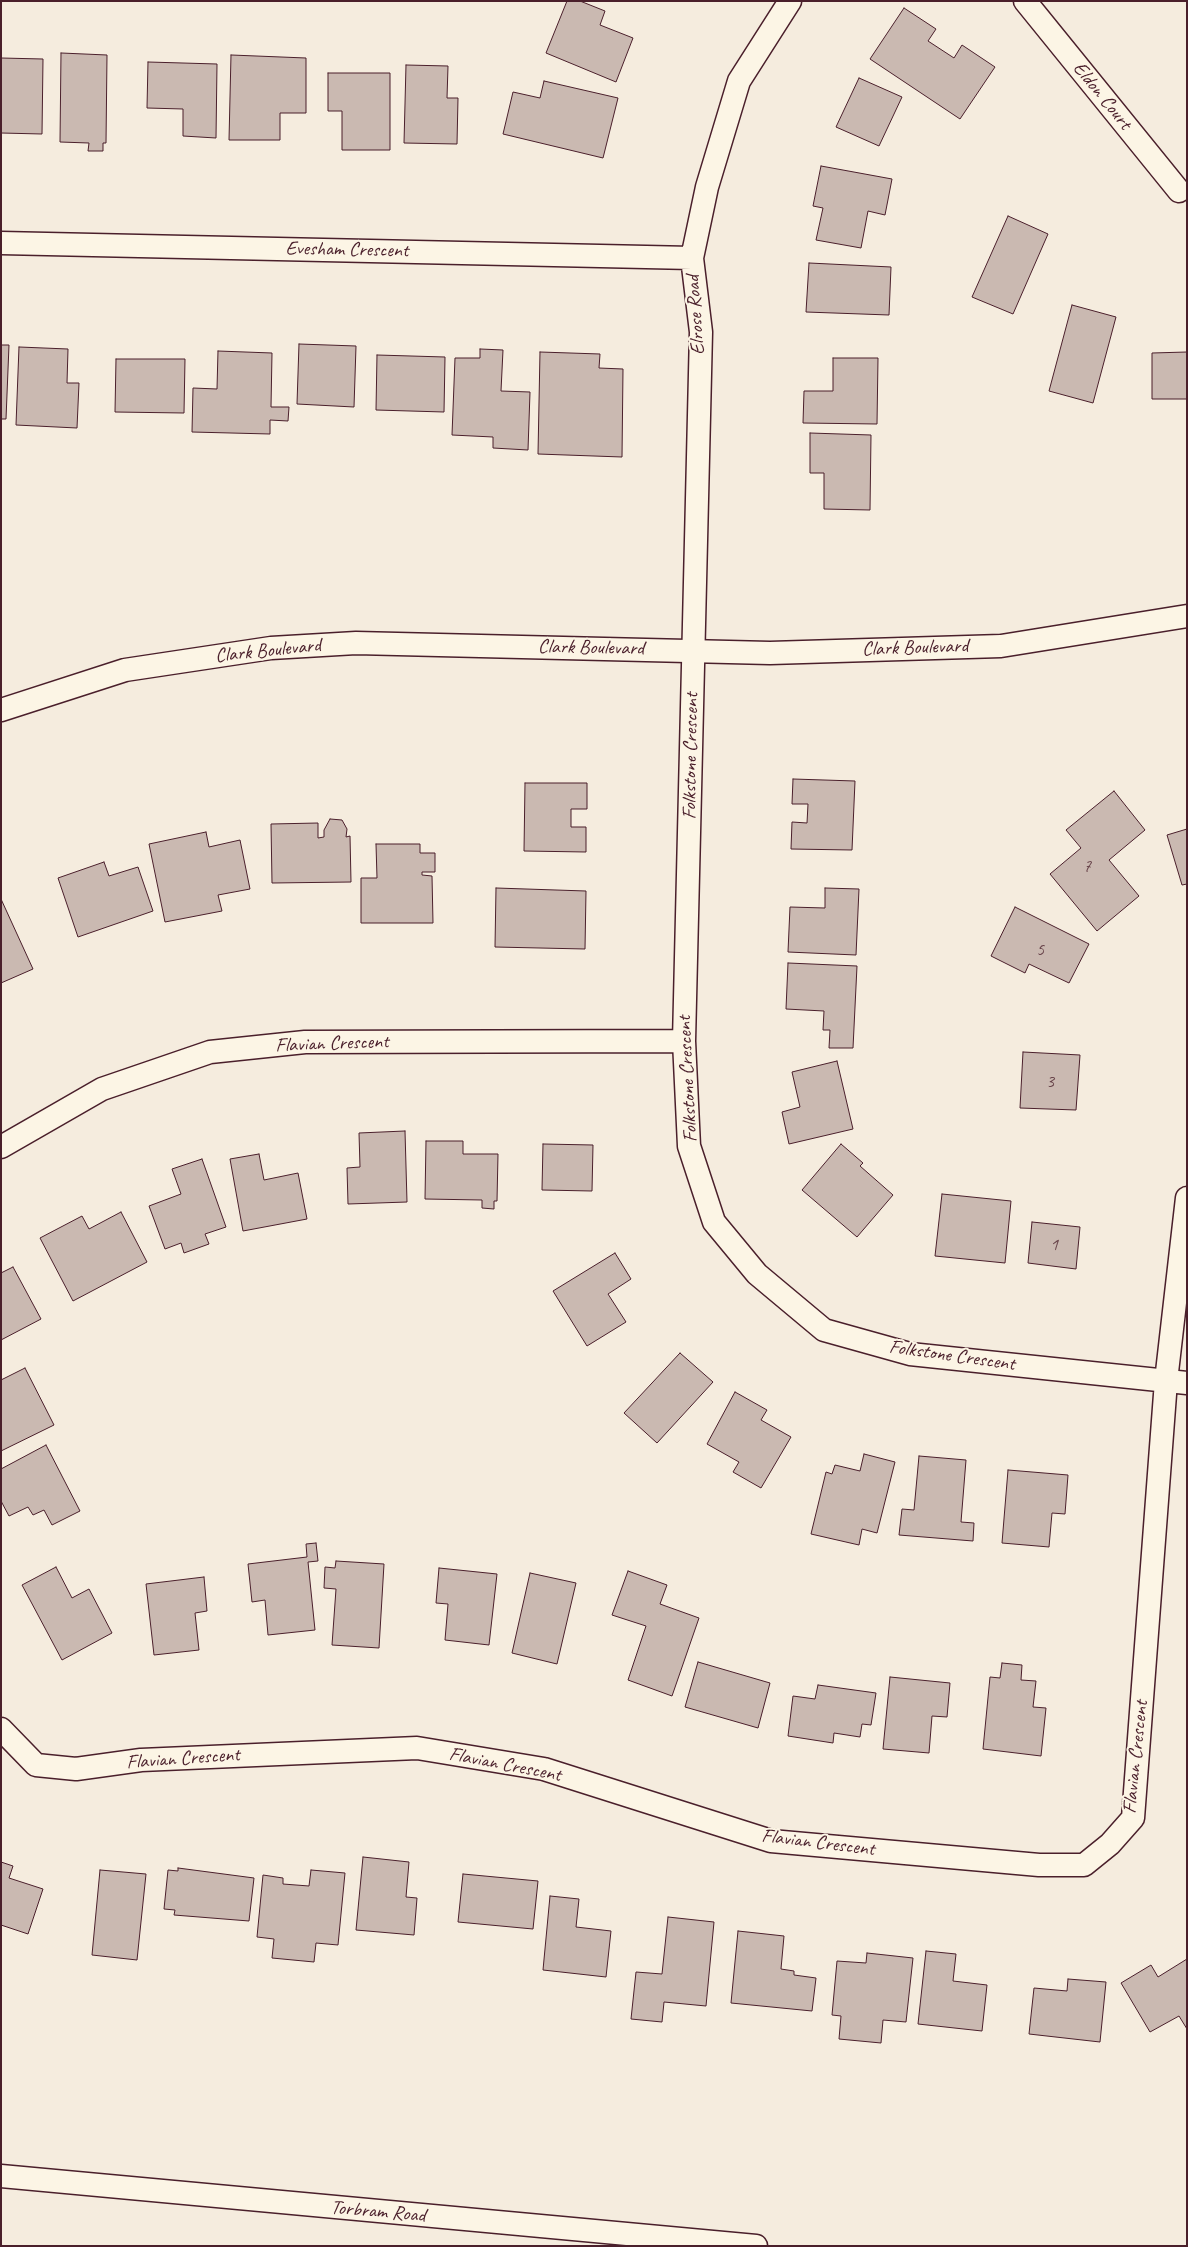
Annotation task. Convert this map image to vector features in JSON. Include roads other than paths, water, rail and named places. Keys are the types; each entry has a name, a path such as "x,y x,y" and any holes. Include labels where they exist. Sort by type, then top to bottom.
{"street":[{"name":"Elrose Road","path":"692,651 701,332 692,258 707,187 739,81 790,1"},
{"name":"Eldon Court","path":"1025,1 1179,191"},
{"name":"Evesham Crescent","path":"1,243 692,258"},
{"name":"Clark Boulevard","path":"1,710 125,670 271,648 356,643 770,653 1001,646 1187,616"},
{"name":"Folkstone Crescent","path":"692,651 692,716 684,1041 689,1146 714,1222 757,1274 824,1330 910,1354 1176,1382"},
{"name":"Flavian Crescent","path":"1,1147 102,1090 210,1052 304,1042 684,1041"},
{"name":"Flavian Crescent","path":"1,1729 36,1765 76,1770 142,1760 417,1748 544,1769 771,1841 1039,1865 1084,1865 1110,1844 1133,1818 1176,1382 1187,1198"},
{"name":"Torbram Road","path":"1,2176 756,2246"}]}
